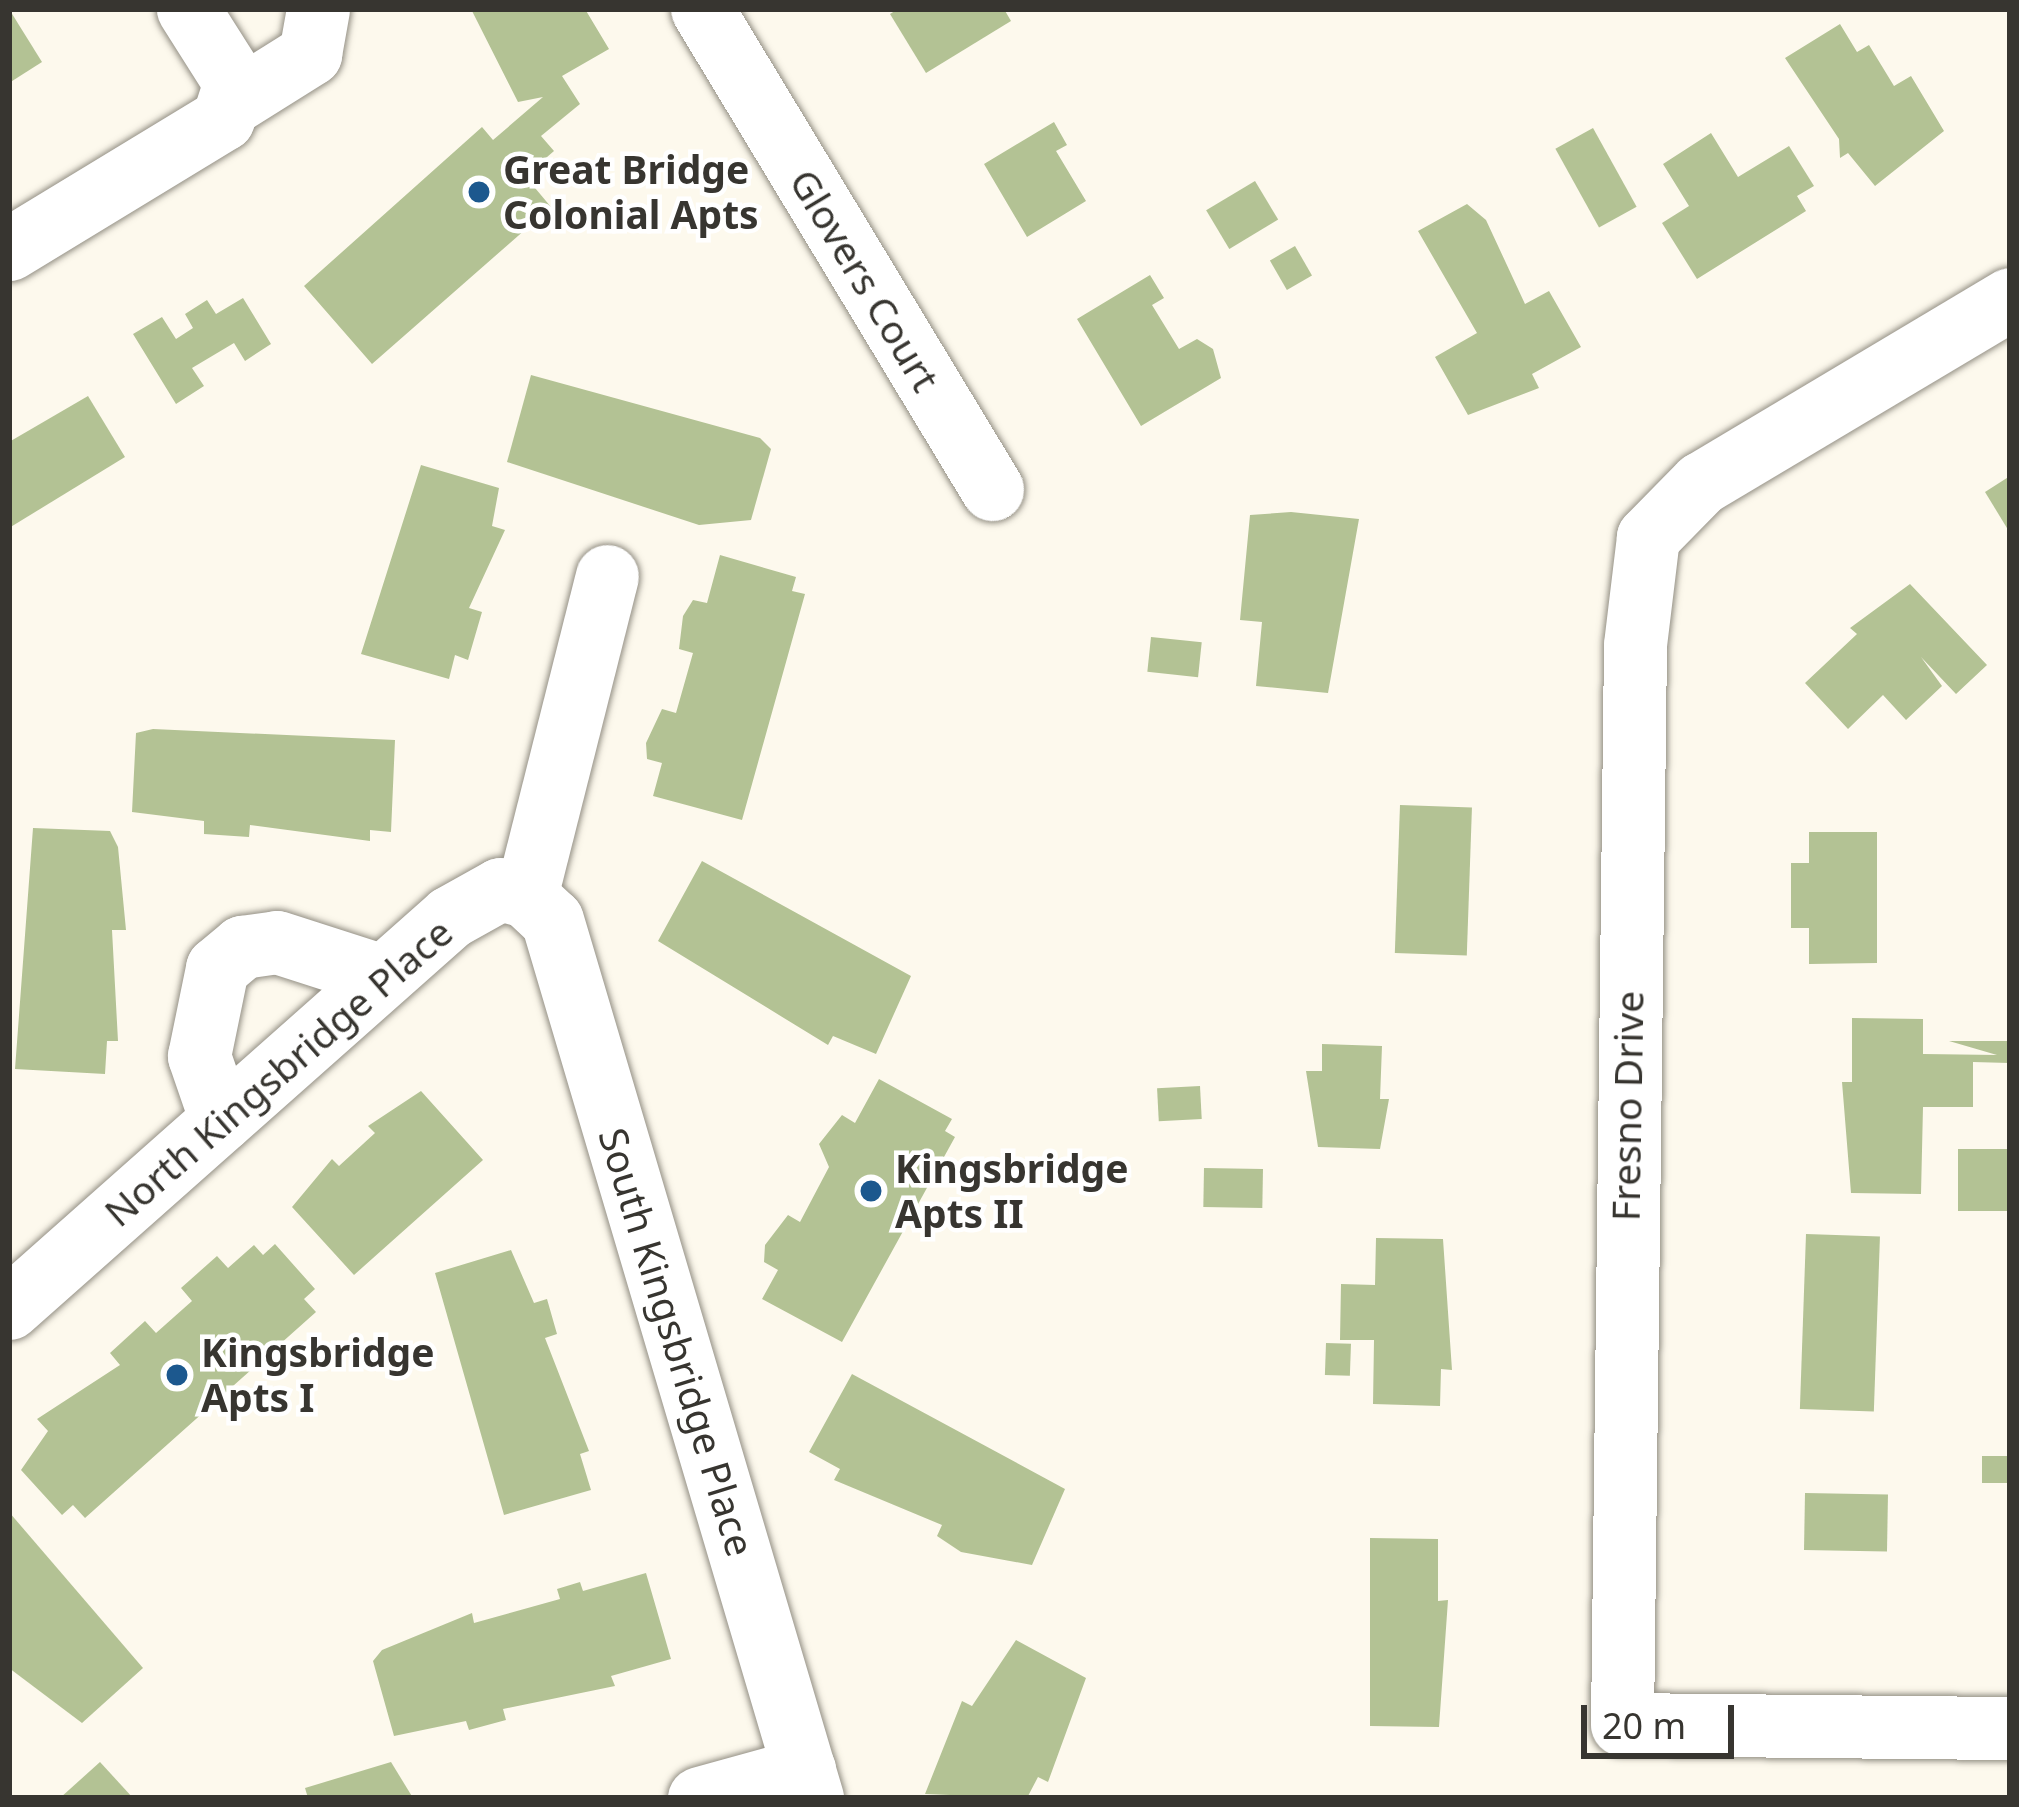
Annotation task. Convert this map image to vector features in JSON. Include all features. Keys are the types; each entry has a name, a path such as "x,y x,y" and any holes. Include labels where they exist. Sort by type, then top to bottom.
{"street":[{"path":"188,9 236,83 235,101"},
{"path":"9,249 192,142 235,101 310,54 318,9"},
{"name":"Glovers Court","path":"702,9 992,489"},
{"name":"Fresno Drive","path":"2010,299 1701,483 1648,536 1635,646 1622,1677 1622,1724 2010,1728"},
{"path":"526,896 607,576"},
{"name":"North Kingsbridge Place","path":"9,1308 383,976 484,898 526,896"},
{"name":"South Kingsbridge Place","path":"526,896 552,920 808,1784"},
{"path":"221,1120 199,1056 217,968 242,946 277,942 383,976"},
{"path":"699,1798 808,1784"}],"building":[{"path":"9,9 42,62 9,83"},
{"name":"Great Bridge Colonial Apts","path":"471,9 585,9 609,49 562,76 580,104 541,136 554,151 525,176 551,207 372,364 304,286 482,127 493,140 543,97 518,102"},
{"path":"898,9 1004,9 1011,21 926,73 890,14"},
{"path":"1840,24 1857,52 1869,45 1894,86 1911,76 1944,131 1875,186 1848,153 1840,158 1839,139 1785,58"},
{"path":"1054,122 1067,145 1056,151 1086,201 1027,237 984,164"},
{"path":"1593,128 1637,207 1599,228 1555,149"},
{"path":"1711,133 1738,177 1789,146 1814,186 1797,196 1806,211 1697,279 1662,223 1689,206 1663,164"},
{"path":"1255,181 1278,220 1229,249 1206,210"},
{"path":"1467,204 1486,220 1525,304 1549,291 1581,347 1532,374 1539,388 1468,415 1435,357 1477,333 1418,231"},
{"path":"1295,246 1312,275 1287,290 1270,260"},
{"path":"1150,275 1164,298 1152,305 1179,349 1197,339 1213,349 1221,378 1141,426 1077,319"},
{"path":"243,298 271,344 245,361 234,343 192,368 204,386 176,404 133,334 162,317 176,339 193,328 185,314 207,300 216,314"},
{"path":"531,375 760,438 771,449 751,520 699,525 507,462"},
{"path":"88,396 125,457 9,528 9,442"},
{"path":"421,465 499,488 492,526 505,530 469,608 482,612 468,660 455,655 449,679 361,654"},
{"path":"2010,476 2010,533 1985,492"},
{"path":"1291,512 1359,519 1328,693 1256,686 1262,622 1240,620 1250,515"},
{"path":"720,555 796,577 792,591 805,594 742,820 653,796 662,763 647,759 646,743 662,709 676,713 693,653 679,649 683,616 693,600 707,603"},
{"path":"1910,584 1987,665 1956,694 1921,657 1942,686 1906,720 1883,695 1848,729 1805,683 1857,634 1850,628"},
{"path":"1151,637 1202,642 1198,677 1147,672"},
{"path":"153,729 395,740 391,832 370,830 370,841 250,825 249,837 204,834 204,821 132,812 136,733"},
{"path":"1400,805 1472,808 1467,955 1395,953"},
{"path":"33,828 110,831 118,847 126,930 112,930 118,1041 107,1041 105,1074 15,1069"},
{"path":"1809,832 1877,832 1877,963 1809,964 1809,928 1791,928 1791,863 1809,863"},
{"path":"702,861 911,976 876,1054 833,1036 828,1045 658,941"},
{"path":"1852,1018 1923,1019 1923,1054 1997,1055 1949,1041 2009,1041 2009,1063 1973,1062 1973,1107 1923,1107 1921,1194 1851,1193 1842,1082 1852,1082"},
{"path":"1322,1044 1382,1046 1380,1099 1389,1099 1380,1149 1318,1147 1306,1071 1322,1071"},
{"name":"Kingsbridge Apts II","path":"879,1079 952,1119 945,1131 955,1137 842,1342 762,1299 778,1270 764,1262 765,1245 788,1215 800,1222 829,1167 819,1144 842,1115 855,1123"},
{"path":"1200,1086 1202,1119 1159,1121 1157,1088"},
{"path":"421,1091 483,1160 354,1275 292,1207 332,1159 339,1166 375,1133 368,1126"},
{"path":"1958,1149 2010,1149 2010,1211 1958,1211"},
{"path":"1204,1168 1263,1169 1262,1208 1203,1207"},
{"path":"1806,1234 1880,1237 1874,1411 1800,1409"},
{"path":"1376,1238 1443,1239 1452,1370 1441,1369 1440,1406 1373,1404 1374,1340 1340,1340 1341,1284 1375,1285"},
{"name":"Kingsbridge Apts I","path":"275,1244 315,1289 304,1299 316,1312 85,1518 73,1505 62,1515 21,1470 48,1431 37,1419 120,1365 110,1353 145,1321 156,1333 192,1301 181,1288 217,1256 228,1268 254,1245 263,1255"},
{"path":"511,1250 534,1303 547,1299 557,1334 545,1338 589,1451 580,1454 591,1490 504,1515 435,1273"},
{"path":"1326,1343 1351,1344 1350,1376 1325,1375"},
{"path":"852,1374 1065,1489 1032,1565 961,1552 937,1536 942,1525 834,1480 840,1469 809,1452"},
{"path":"1982,1456 2010,1456 2010,1483 1982,1483"},
{"path":"1805,1493 1888,1494 1887,1551 1804,1550"},
{"path":"9,1512 143,1668 82,1723 9,1668"},
{"path":"1370,1538 1438,1539 1438,1601 1448,1600 1439,1727 1370,1726"},
{"path":"646,1573 671,1659 611,1676 615,1686 503,1709 506,1720 469,1730 466,1721 394,1736 373,1661 382,1650 472,1613 474,1623 560,1599 557,1589 580,1582 583,1591"},
{"path":"1016,1640 1086,1678 1048,1782 1038,1777 1027,1798 925,1794 962,1701 972,1706"},
{"path":"100,1762 133,1798 60,1798"},
{"path":"391,1762 413,1798 308,1798 305,1788"}],"place":[{"name":"Great Bridge Colonial Apts","path":"479,192"},
{"name":"Kingsbridge Apts II","path":"871,1191"},
{"name":"Kingsbridge Apts I","path":"177,1375"}]}
